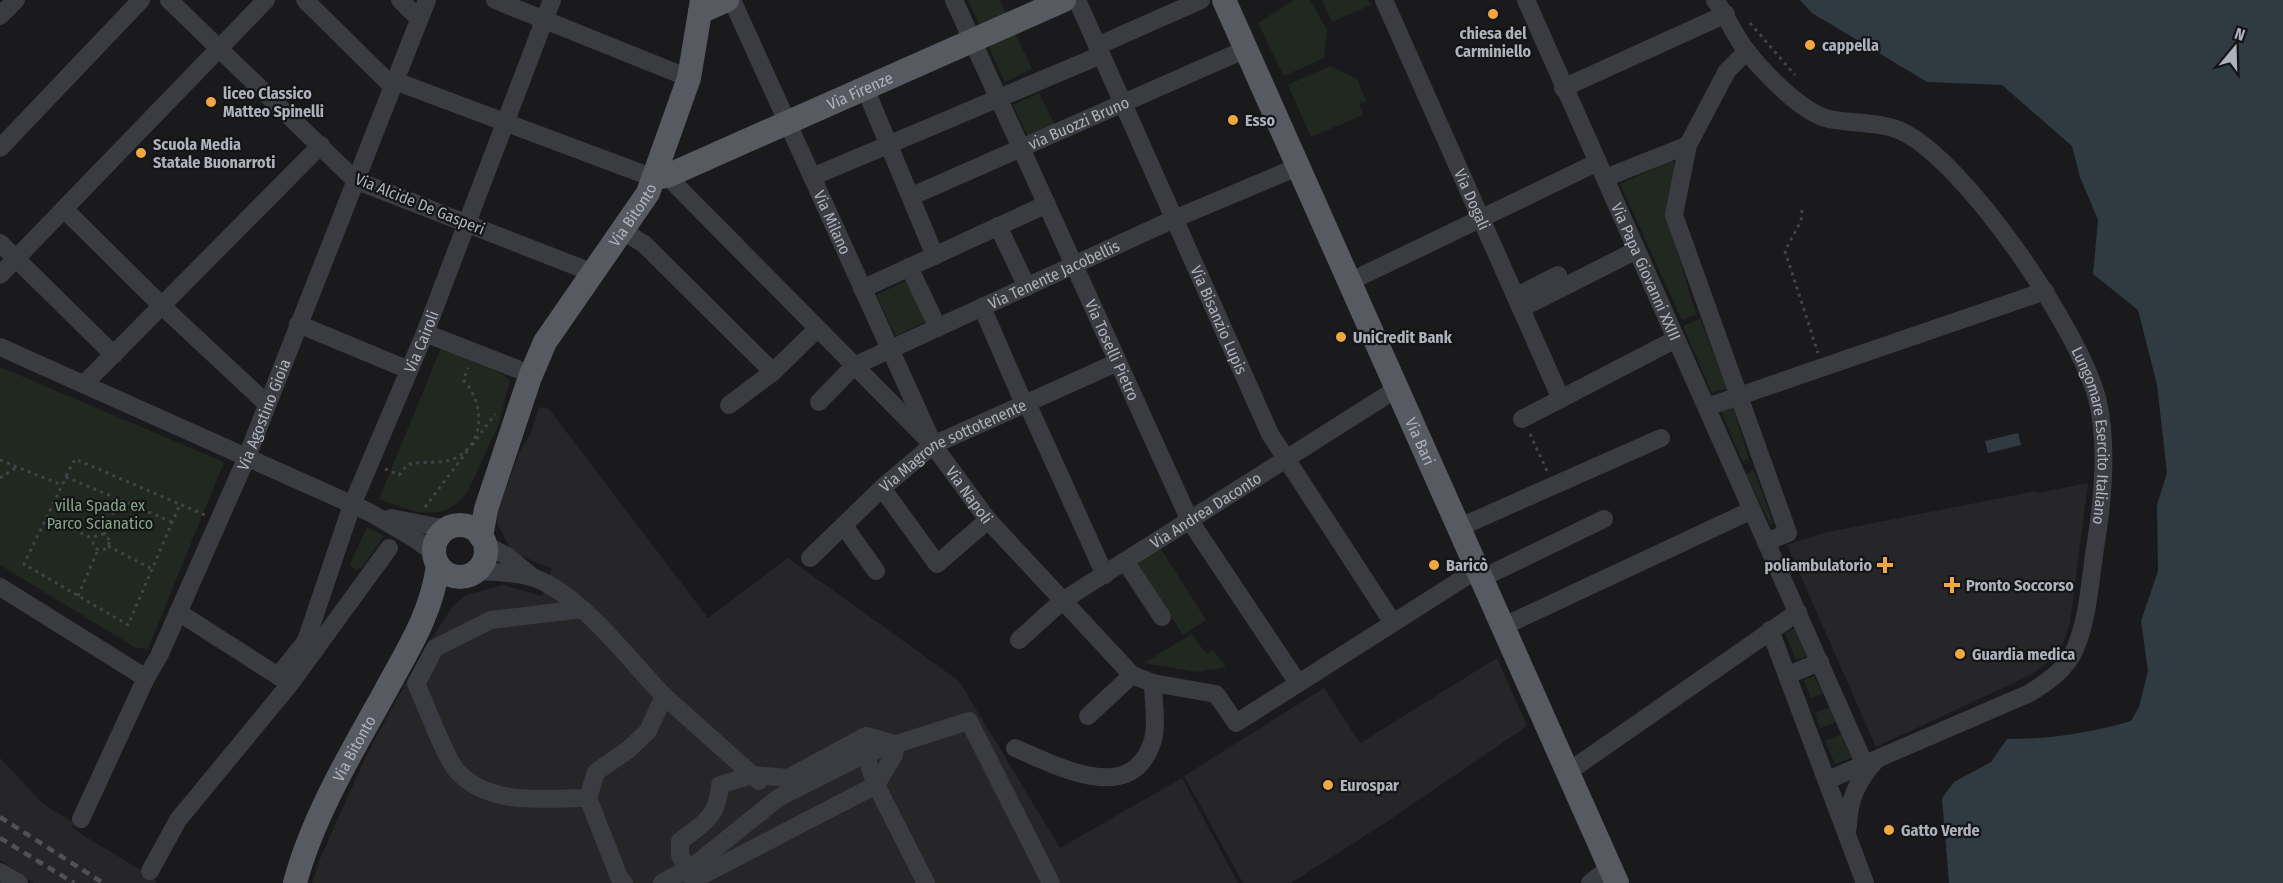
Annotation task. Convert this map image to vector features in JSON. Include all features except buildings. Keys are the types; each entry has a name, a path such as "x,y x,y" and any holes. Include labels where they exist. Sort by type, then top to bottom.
{"main road":[{"path":"700,3 727,0"},
{"name":"Via Firenze","path":"660,177 788,123 1064,0"},
{"name":"Via Bari","path":"1224,0 1300,166 1613,875"},
{"name":"Via Bitonto","path":"483,540 486,509 521,410 530,377 545,342 591,272 660,177 689,78 700,3"},
{"name":"Via Bitonto","path":"451,527 478,492 521,410"},
{"path":"451,527 469,527 483,540 485,559 424,620 434,589 437,539 451,527"},
{"path":"436,559 449,575 470,574"},
{"name":"Via Bitonto","path":"295,883 302,857 353,748 424,620"}],"street":[{"path":"0,148 141,0"},
{"name":"Via Alcide De Gasperi","path":"169,0 355,180 591,272"},
{"path":"0,276 266,0"},
{"path":"305,0 394,84 660,177"},
{"path":"400,0 419,19"},
{"name":"Via Agostino Gioia","path":"81,819 146,678 159,656 246,459 427,0"},
{"path":"495,0 689,78"},
{"name":"Via Cairoli","path":"284,680 306,641 352,505 425,333 465,223 552,0"},
{"name":"Via Milano","path":"732,0 933,444"},
{"name":"Via Toselli Pietro","path":"954,0 1190,520 1298,683"},
{"name":"Via Bisanzio Lupis","path":"1077,0 1270,434 1393,623"},
{"path":"812,177 998,99 1201,0"},
{"name":"Via Dogali","path":"1384,0 1483,217 1561,399"},
{"name":"Via Papa Giovanni XXIII","path":"1526,0 1563,88 1602,170 1820,662 1871,760"},
{"path":"1563,88 1721,7"},
{"name":"Lungomare Esercito Italiano","path":"1721,7 1747,51 1794,100 1828,118 1873,124 1900,131 1927,148 1990,216 2045,291 2082,356 2098,402 2103,438 2098,526 2084,618 2074,651 2053,678 2030,693 1828,780"},
{"name":"via Buozzi Bruno","path":"912,196 1246,49"},
{"path":"1747,51 1727,70 1688,145 1674,215 1788,533 1766,542"},
{"path":"865,88 912,196 935,256"},
{"path":"84,384 321,145"},
{"path":"1351,281 1483,217 1602,170 1688,145"},
{"name":"Via Tenente Jacobellis","path":"819,402 854,366 1174,219 1300,166"},
{"name":"Via Napoli","path":"660,177 933,444 988,520 1132,675 1153,683 1216,694 1236,723 1393,623 1480,574 1604,519"},
{"path":"862,289 1047,204"},
{"path":"64,209 162,306 267,404"},
{"path":"998,226 1027,287"},
{"path":"621,230 644,244 773,372"},
{"path":"0,243 114,355"},
{"path":"1520,302 1634,244"},
{"path":"909,267 938,328"},
{"path":"1707,407 2045,291"},
{"path":"982,307 1105,575"},
{"path":"298,324 409,370"},
{"path":"729,405 773,372 817,329"},
{"path":"425,333 517,369"},
{"path":"1522,419 1676,339"},
{"path":"0,347 246,459 369,512 416,539 436,559"},
{"name":"Via Magrone sottotenente","path":"810,558 882,488 933,444 1118,362"},
{"name":"Via Andrea Daconto","path":"1018,640 1062,601 1398,388"},
{"path":"1460,527 1661,438"},
{"path":"1736,472 1763,463"},
{"path":"882,488 937,564 988,520"},
{"path":"1504,626 1752,510"},
{"path":"369,512 451,527"},
{"path":"844,526 876,571"},
{"path":"483,540 583,609 663,696 778,798"},
{"path":"150,871 178,820 284,680 389,548"},
{"path":"1125,561 1162,617"},
{"path":"470,574 540,581"},
{"path":"0,587 146,678"},
{"path":"583,609 491,620 435,648 416,684 456,771 486,792 512,798 588,798"},
{"path":"178,612 284,680"},
{"path":"1568,772 1798,612"},
{"path":"1770,630 1865,883"},
{"path":"1788,675 1820,662"},
{"path":"1088,716 1132,675"},
{"path":"1015,748 1089,776 1105,779 1121,776 1140,762 1153,742 1153,683"},
{"path":"624,883 619,877 588,798 596,772 628,750 648,731 663,696"},
{"path":"697,874 778,798 865,754 969,721 1051,883"},
{"path":"697,874 680,855 680,841 711,818 720,798 720,785 752,775 788,778 866,736 895,744"},
{"path":"662,883 697,874 876,785 894,755 895,744"},
{"path":"865,754 876,785 926,883"},
{"path":"1848,834 1850,804 1871,760"},
{"path":"0,872 19,883"},
{"path":"1590,883 1613,875"}],"path":[{"path":"1745,15 1797,77"},
{"path":"1802,210 1801,221 1785,251 1822,366"},
{"path":"399,475 407,465 453,459 466,449 479,428 480,417 474,394 463,380"},
{"path":"421,511 495,413"},
{"path":"1522,419 1554,485"},
{"path":"180,504 128,625 24,564 75,459 218,520"},
{"path":"0,460 62,485"},
{"path":"0,477 18,467"},
{"path":"66,477 172,522"},
{"path":"104,535 119,499"},
{"path":"47,516 93,538"},
{"path":"99,534 104,535 108,539 108,546 103,551 98,550 93,547 93,538 99,534"},
{"path":"108,546 152,570"},
{"path":"78,596 98,550"}],"shaded area":[{"path":"1800,0 2283,0 2283,883 1949,883 1942,798 1954,782 1991,762 2007,739 2055,736 2116,725 2131,721 2139,707 2148,671 2141,621 2158,571 2157,505 2167,473 2157,385 2138,310 2093,274 2098,220 2080,177 2072,146 2002,85 1927,82 1812,13"},
{"path":"539,407 549,409 708,618 788,558 959,681 1060,848 1182,778 1238,883 312,883 319,861 366,756 423,651 453,606 466,595 503,585 542,596 552,569 517,554 510,548 497,523 497,512 519,453 531,433"},
{"path":"2018,433 2021,445 1988,453 1985,441"},
{"path":"2088,483 2070,623 2063,644 2054,657 2033,674 1876,747 1787,545 1823,533"},
{"path":"1497,658 1527,726 1385,823 1291,883 1243,883 1184,776 1324,688 1360,743"},
{"path":"0,758 43,804 74,823 72,827 86,837 157,880 156,883 34,883 0,860"}],"green space":[{"path":"968,0 1000,0 1006,14 980,26"},
{"path":"1294,0 1310,0 1327,30 1324,58 1284,76 1258,23"},
{"path":"1322,0 1368,0 1371,5 1332,22"},
{"path":"1015,33 1032,69 1005,82 988,45"},
{"path":"1330,66 1358,80 1366,101 1359,104 1363,115 1311,137 1288,85"},
{"path":"1039,93 1055,125 1028,137 1013,105"},
{"path":"1673,162 1676,166 1667,216 1696,314 1682,320 1620,184"},
{"path":"906,281 926,321 896,336 876,295"},
{"path":"1700,319 1727,388 1712,393 1683,326"},
{"path":"441,348 505,375 510,381 498,426 468,491 459,502 449,508 427,513 379,499"},
{"name":"villa Spada ex Parco Scianatico","path":"0,367 224,462 148,649 136,648 0,565"},
{"path":"1733,407 1749,459 1742,461 1721,411"},
{"path":"1754,470 1773,523 1770,524 1746,474"},
{"path":"367,527 384,536 361,568 355,570 350,564"},
{"path":"1161,549 1206,620 1183,635 1138,564"},
{"path":"1795,628 1806,656 1796,660 1785,633"},
{"path":"1192,634 1206,654 1213,650 1226,667 1198,672 1144,663"},
{"path":"1814,676 1823,694 1811,698 1804,680"},
{"path":"1830,707 1836,722 1820,728 1815,713"},
{"path":"1841,734 1851,758 1835,764 1825,741"}],"railway":[{"path":"0,817 103,883"},
{"path":"0,838 74,883"}],"place":[{"name":"chiesa del Carminiello","path":"1493,14"},
{"name":"cappella","path":"1810,45"},
{"name":"liceo Classico Matteo Spinelli","path":"211,102"},
{"name":"Esso","path":"1233,120"},
{"name":"Scuola Media Statale Buonarroti","path":"141,153"},
{"name":"UniCredit Bank","path":"1341,337"},
{"name":"Baricò","path":"1434,565"},
{"name":"poliambulatorio","path":"1885,565"},
{"name":"Pronto Soccorso","path":"1952,585"},
{"name":"Guardia medica","path":"1960,654"},
{"name":"Eurospar","path":"1328,785"},
{"name":"Gatto Verde","path":"1889,830"}]}
